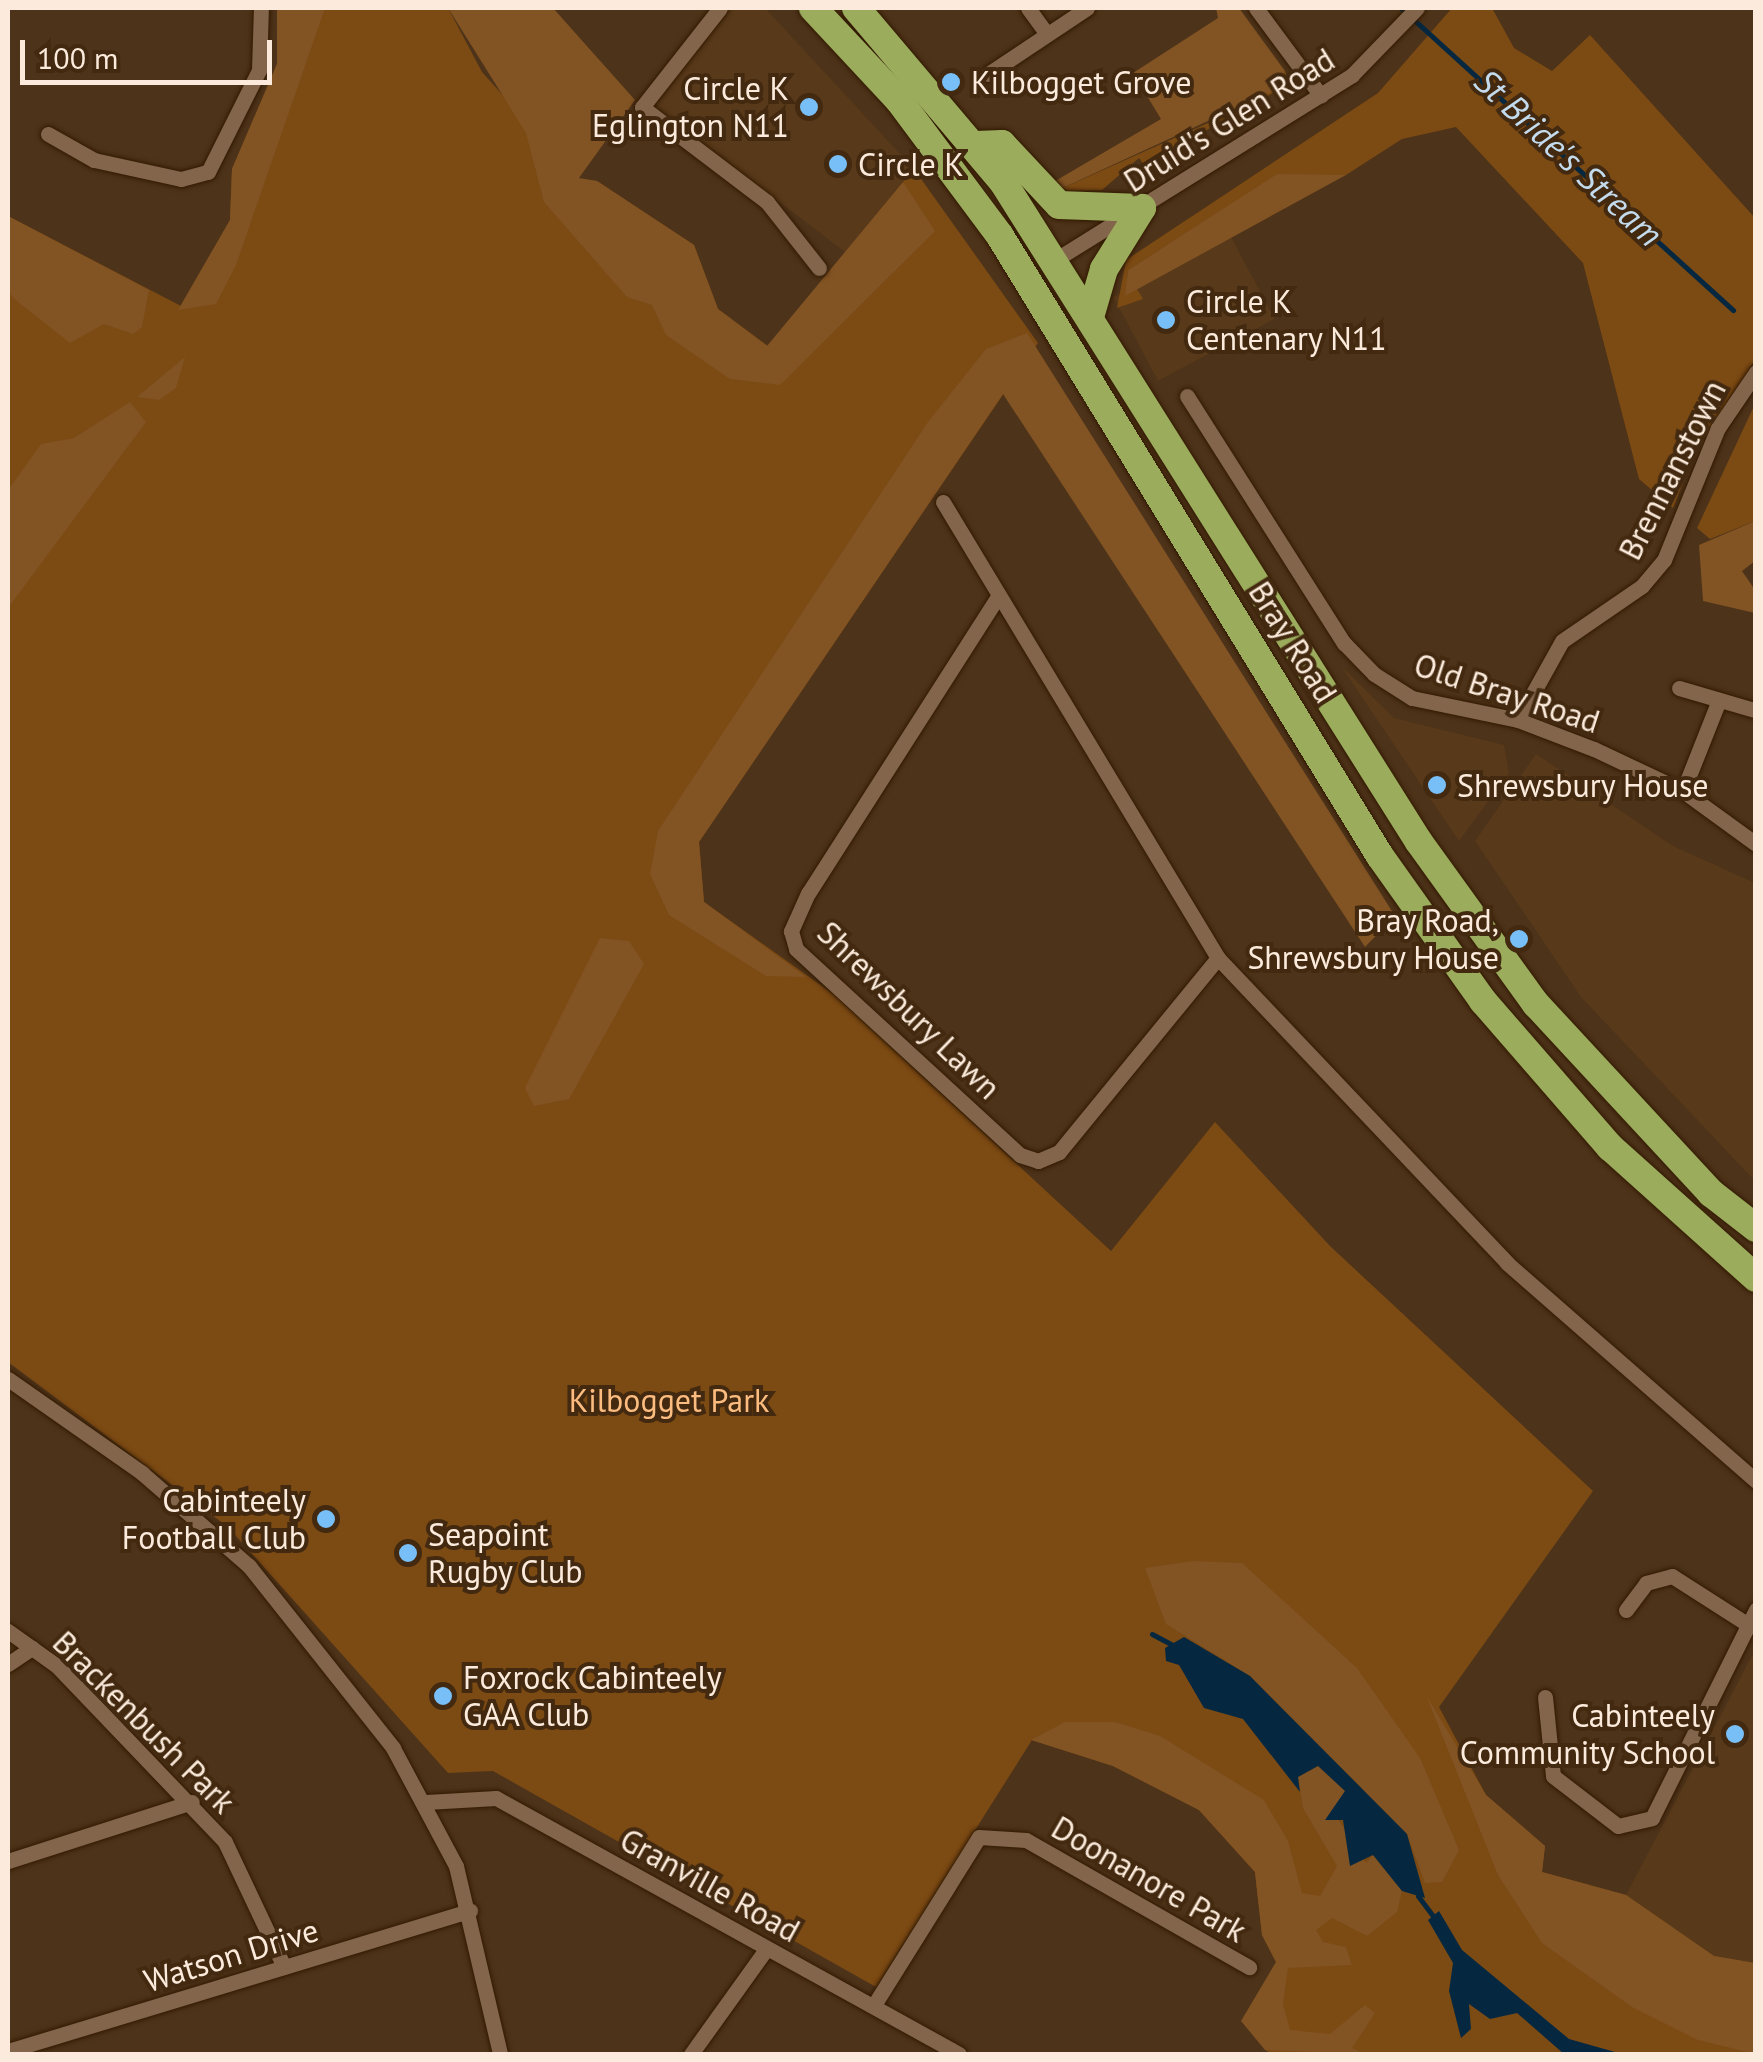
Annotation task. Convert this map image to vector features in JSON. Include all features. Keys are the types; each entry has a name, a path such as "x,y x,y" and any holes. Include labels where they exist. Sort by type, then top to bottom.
{"highway":[{"name":"Bray Road","path":"813,8 898,99 1028,278 1380,856 1483,1001 1610,1147 1756,1278"},
{"name":"Bray Road","path":"856,8 976,145 1003,182 1398,810 1536,1004 1711,1193 1756,1228"},
{"path":"976,145 1002,144 1060,205 1142,208"},
{"path":"974,202 1003,182"},
{"path":"1090,317 1104,268 1142,208"},
{"path":"1028,278 1055,260"}],"street":[{"path":"48,134 110,164 181,179 208,172 255,80 261,8"},
{"path":"720,8 642,107 768,202 819,268"},
{"path":"1028,8 1047,34"},
{"path":"988,74 1087,8"},
{"path":"1256,8 1322,96"},
{"name":"Druid's Glen Road","path":"1055,260 1352,76 1418,8"},
{"name":"Brennanstown","path":"1518,720 1562,642 1664,560 1718,428 1756,372"},
{"name":"Old Bray Road","path":"1188,396 1344,643 1374,674 1412,698 1518,720 1683,790 1756,844"},
{"path":"943,502 1218,958 1506,1264 1756,1480"},
{"name":"Shrewsbury Lawn","path":"998,598 800,908 796,949 1020,1154 1038,1161 1060,1152 1218,958"},
{"path":"1680,688 1754,710"},
{"path":"1683,790 1719,700"},
{"path":"8,1379 142,1473 278,1594 426,1802 470,1911 500,2054"},
{"path":"1626,1610 1646,1583 1672,1576 1746,1624"},
{"path":"1546,1697 1554,1776 1618,1826 1652,1818 1756,1609"},
{"name":"Brackenbush Park","path":"8,1631 32,1648 192,1802 226,1842 284,1968"},
{"path":"8,1664 32,1648"},
{"name":"Granville Road","path":"426,1802 496,1798 959,2054"},
{"path":"8,1861 192,1802"},
{"name":"Doonanore Park","path":"874,2005 980,1837 1026,1840 1250,1967"},
{"name":"Watson Drive","path":"8,2051 470,1911"},
{"path":"691,2054 767,1948"}],"shaded area":[{"path":"277,8 325,8 236,265 216,304 178,310 230,220 232,169 277,64"},
{"path":"448,8 553,8 635,100 579,178 597,181 694,245 718,309 767,346 903,182 935,231 780,385 730,379 666,335 652,305 627,297 544,202 526,133"},
{"path":"728,8 765,8 914,169 845,252 652,105"},
{"path":"1216,8 1239,8 1285,71 1273,91 1056,191 1050,184 1161,119 1133,73 1218,18"},
{"path":"1277,174 1346,175 1125,296 1128,270"},
{"path":"8,216 149,290 142,327 133,334 104,324 70,343 18,302 8,292"},
{"path":"1230,235 1275,319 1158,381 1113,297"},
{"path":"1027,333 1395,916 1365,947 1003,394 699,842 704,902 806,977 766,976 669,915 650,874 658,831 928,422 986,349"},
{"path":"185,357 176,388 159,400 137,397"},
{"path":"130,402 146,422 8,608 8,490 41,444 74,438"},
{"path":"1755,521 1755,561 1742,571 1755,590 1755,613 1703,601 1699,545"},
{"path":"1341,666 1394,718 1504,745 1509,773 1459,841"},
{"path":"1536,754 1673,846 1755,883 1755,1181 1581,997 1475,841"},
{"path":"600,938 629,941 644,964 569,1099 534,1106 525,1088"},
{"path":"1193,1561 1242,1563 1357,1668 1420,1758 1459,1850 1442,1882 1425,1883 1407,1834 1250,1676 1166,1624 1145,1568"},
{"name":"Cabinteely Community School","path":"1755,1650 1755,1963 1714,1956 1626,1895"},
{"path":"1426,1695 1486,1795 1545,1846 1542,1872 1626,1895 1714,1956 1755,1963 1755,2054 1698,2040 1632,2007 1542,1943 1498,1875"},
{"path":"1065,1722 1115,1722 1160,1736 1264,1800 1288,1841 1302,1893 1320,1896 1337,1866 1303,1808 1298,1777 1318,1766 1345,1791 1334,1813 1366,1863 1373,1855 1402,1891 1397,1912 1367,1936 1332,1918 1316,1930 1323,1942 1346,1947 1352,1965 1288,1968 1283,2004 1290,2030 1330,2034 1365,2005 1375,2013 1352,2048 1365,2054 1265,2050 1241,2021 1276,1962 1262,1935 1255,1872 1199,1810 1113,1766 1031,1740"}],"green space":[{"name":"Kilbogget Park","path":"277,8 448,8 482,72 578,179 597,181 694,245 718,309 768,346 914,169 1038,343 699,842 704,902 833,994 1111,1251 1215,1122 1330,1246 1593,1491 1439,1707 1486,1795 1545,1846 1542,1872 1626,1895 1714,1956 1755,1963 1755,2054 1272,2054 1265,2050 1276,1962 1262,1935 1255,1872 1199,1810 1113,1766 1032,1740 876,1987 493,1771 448,1773 228,1527 8,1362 8,216 181,306 230,220 232,169 277,64"},
{"path":"1452,8 1492,8 1514,48 1552,71 1590,35 1755,218 1755,360 1697,447 1673,508 1639,479 1583,263 1456,127 1402,139 1346,175 1277,175 1128,270 1126,295 1137,289 1143,299 1117,308 1126,260 1378,93"},
{"path":"1285,71 1289,84 1144,165 1139,158 1102,190 1056,191 1255,102"},
{"path":"1755,404 1755,521 1710,539 1697,528"}],"water":[{"path":"1184,1637 1250,1676 1407,1834 1425,1898 1402,1891 1373,1855 1350,1866 1343,1820 1325,1820 1345,1791 1318,1766 1298,1777 1300,1792 1243,1719 1204,1708 1179,1665 1166,1661 1165,1648"},
{"path":"1439,1911 1462,1950 1569,2039 1622,2054 1564,2054 1517,2013 1490,2019 1469,2004 1471,2029 1461,2038 1449,1991 1453,1963 1428,1920"}],"waterway":[{"name":"St Bride's Stream","path":"1401,8 1733,310"},
{"path":"1152,1634 1173,1645"},
{"path":"1418,1896 1436,1920"}],"place":[{"name":"Kilbogget Grove","path":"951,82"},
{"name":"Circle K Eglington N11","path":"809,107"},
{"name":"Circle K","path":"838,164"},
{"name":"Circle K Centenary N11","path":"1166,320"},
{"name":"Shrewsbury House","path":"1437,785"},
{"name":"Bray Road, Shrewsbury House","path":"1519,939"},
{"name":"Cabinteely Football Club","path":"326,1519"},
{"name":"Seapoint Rugby Club","path":"408,1553"},
{"name":"Foxrock Cabinteely GAA Club","path":"443,1696"},
{"name":"Cabinteely Community School","path":"1735,1734"}]}
